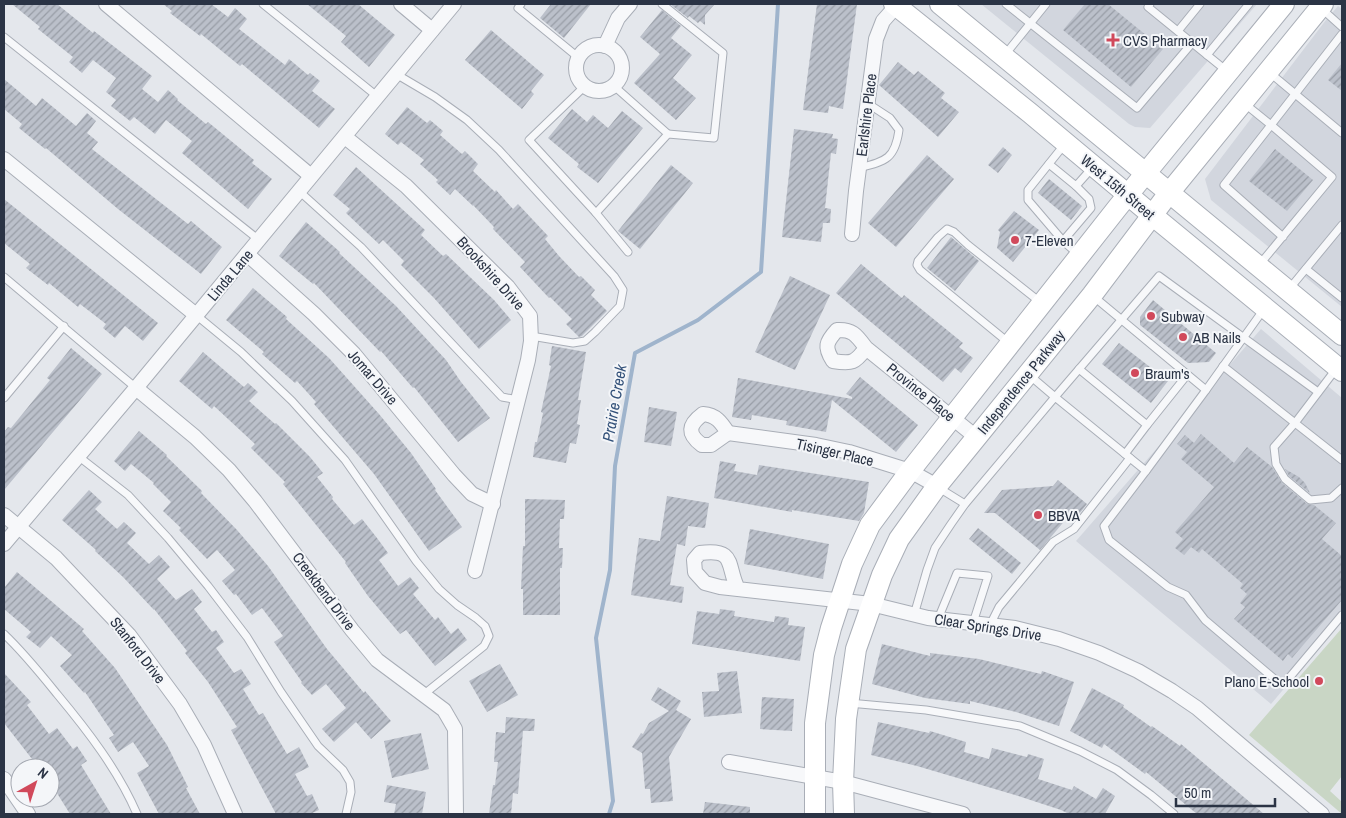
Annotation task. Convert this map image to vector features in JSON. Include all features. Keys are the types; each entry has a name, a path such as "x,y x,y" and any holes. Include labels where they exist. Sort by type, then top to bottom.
{"main road":[{"name":"West 15th Street","path":"896,4 1340,369"},
{"name":"Independence Parkway","path":"815,814 816,723 824,656 852,564 870,525 910,471 1080,256 1284,4"},
{"name":"West 15th Street","path":"948,6 1003,56 1342,335"},
{"name":"Independence Parkway","path":"844,814 846,719 856,649 871,604 899,539 936,486 1092,295 1169,193 1322,6"},
{"path":"1246,51 1268,71"},
{"path":"1007,349 1028,374"}],"street":[{"path":"106,4 311,176"},
{"path":"401,4 432,30"},
{"name":"Linda Lane","path":"4,544 136,388 454,4"},
{"path":"605,46 618,18 630,4"},
{"name":"Earlshire Place","path":"852,234 876,39 883,22 896,4"},
{"path":"605,46 617,54 622,67 622,74 614,86 599,91 592,90 585,86 577,73 579,58 590,47 605,46"},
{"name":"Brookshire Drive","path":"345,137 406,186 508,287 530,316 531,336 528,360 475,571"},
{"path":"4,159 196,315"},
{"name":"Jomar Drive","path":"247,254 314,314 354,354 454,475 472,494 493,504"},
{"name":"Province Place","path":"866,348 976,437"},
{"name":"Creekbend Drive","path":"136,388 195,437 229,470 256,501 352,630 377,660 444,710 455,729 456,814"},
{"name":"Tisinger Place","path":"728,433 816,445 849,452 910,471 936,486"},
{"name":"Stanford Drive","path":"4,515 56,558 129,635 180,704 204,745 235,814"},
{"name":"Clear Springs Drive","path":"738,589 871,604 938,619 1015,628 1059,639 1099,653 1138,671 1197,708 1322,814"},
{"path":"729,762 844,782 963,814"},
{"path":"4,779 28,814"}],"lane":[{"path":"263,4 378,97"},
{"path":"521,4 518,8 579,58"},
{"path":"614,86 668,134 714,138 723,53 662,4"},
{"path":"1006,4 1136,108 1192,42"},
{"path":"1003,56 1046,4"},
{"path":"1178,31 1200,4"},
{"path":"1208,55 1249,4"},
{"path":"1147,5 1228,72"},
{"path":"1322,6 1342,27"},
{"path":"1283,237 1224,186 1342,34"},
{"path":"4,37 259,240"},
{"path":"1268,71 1342,133"},
{"path":"396,74 435,97 467,120 499,150 614,276 623,290 620,306 596,332 585,340 573,343 531,336"},
{"path":"585,86 529,140 596,213 628,252"},
{"path":"1243,102 1332,177 1258,267"},
{"path":"859,168 878,163 890,156 897,145 899,130 890,118 867,103"},
{"path":"596,213 668,134"},
{"path":"1066,143 1028,190 1028,200 1063,241 1080,256"},
{"path":"1049,164 1089,199 1091,208 1063,241"},
{"path":"1076,186 1094,166"},
{"path":"298,191 362,247 502,397 518,400"},
{"path":"1288,290 1342,225"},
{"path":"1007,349 920,270 917,265 918,261 938,237 948,229 1042,304"},
{"path":"1306,269 1342,298"},
{"path":"914,615 927,570 936,548 965,504 1159,276 1318,392"},
{"path":"4,277 136,388"},
{"path":"1092,295 1206,390"},
{"path":"1266,307 1104,526 1109,540 1168,587 1186,595 1205,620 1278,682 1284,684 1342,615"},
{"path":"196,315 241,352 292,402 345,460 416,560 439,589 485,626 489,636 484,646 423,695"},
{"path":"4,398 64,326"},
{"path":"1223,366 1342,460"},
{"path":"1079,369 1147,424"},
{"path":"1340,369 1318,392 1274,447 1276,464 1285,479 1310,500 1331,498 1342,488"},
{"path":"1028,374 1146,471"},
{"path":"990,625 999,607 1052,542 1074,529 1128,456 1147,424 1187,375"},
{"path":"78,456 128,495 162,531 247,636 281,692 318,746 343,770 350,782 351,792 346,814"},
{"path":"936,486 965,504"},
{"path":"938,619 957,573 988,576 974,623"},
{"path":"4,634 24,653 79,720 110,765 137,814"},
{"path":"848,703 926,710 1020,726 1080,751 1116,770 1174,814"}],"shaded area":[{"path":"981,4 1257,4 1150,128 1135,127 1129,124"},
{"path":"1338,6 1342,9 1342,307 1211,200 1205,179"},
{"path":"1261,329 1342,398 1342,620 1271,704 1076,541"}],"green space":[{"name":"Plano E-School","path":"1342,628 1342,776 1330,791 1342,802 1342,814 1249,735"}],"building":[{"path":"12,4 57,4 152,76 142,89 158,102 168,90 206,124 208,122 254,160 252,163 272,179 248,209 182,153 192,141 166,120 155,134 134,117 130,121 111,106 116,100 106,92 116,78 93,60 82,73 69,62 73,57 38,29 40,27"},
{"path":"163,4 211,4 228,17 235,8 247,19 239,29 285,65 289,59 308,75 310,73 320,81 312,91 335,109 319,128 242,64 240,66 201,34 200,36 170,13 172,11"},
{"path":"307,4 358,4 395,35 369,67 341,42 346,36"},
{"path":"551,4 591,4 564,38 540,18"},
{"path":"670,4 715,4 705,15 705,25 700,21 698,23 689,16 688,18"},
{"path":"817,4 857,4 843,109 829,106 828,113 803,110"},
{"name":"CVS Pharmacy","path":"1085,4 1108,4 1163,49 1131,87 1063,30"},
{"path":"662,10 681,26 671,38 692,55 673,78 696,98 676,120 634,83 660,54 640,37"},
{"path":"491,30 544,75 531,91 534,94 522,109 465,60"},
{"path":"898,62 914,75 918,71 945,93 941,98 959,112 938,137 879,85"},
{"path":"1342,63 1342,91 1328,80"},
{"path":"4,79 36,106 42,98 76,126 87,113 96,121 87,133 98,142 92,149 188,224 191,221 222,247 201,274 19,128 22,124 4,109"},
{"path":"407,107 427,123 430,120 443,131 440,135 462,154 465,151 478,164 473,171 495,192 496,190 513,209 518,204 548,236 545,239 559,256 579,277 581,276 595,290 591,295 607,311 582,336 579,337 566,324 572,319 520,267 525,262 473,205 455,189 450,195 436,182 438,180 420,164 424,160 401,142 398,145 385,134"},
{"path":"572,109 587,122 593,115 608,128 622,111 643,128 598,183 577,167 579,164 548,138"},
{"path":"794,129 833,134 832,138 838,139 836,154 831,153 825,208 831,209 830,223 823,223 821,242 782,237"},
{"path":"1003,147 1012,155 998,173 988,165"},
{"path":"1275,149 1313,180 1287,211 1249,181"},
{"path":"927,155 954,179 896,247 868,223"},
{"path":"671,165 693,183 640,249 618,231"},
{"path":"356,167 425,230 421,235 443,256 446,254 494,300 511,320 479,349 434,298 401,265 404,261 383,240 379,244 365,231 346,213 350,209 333,195"},
{"path":"1049,179 1082,206 1071,220 1038,193"},
{"path":"4,199 158,323 143,341 125,326 115,338 103,328 106,324 80,304 78,307 49,283 48,285 26,268 30,264 4,243"},
{"name":"7-Eleven","path":"1014,211 1039,230 1013,262 997,248 1000,232 998,230"},
{"path":"306,222 396,306 446,360 490,418 458,442 414,387 381,351 314,283 279,256"},
{"path":"951,237 979,261 955,291 927,268"},
{"path":"861,264 902,298 904,295 963,343 959,347 973,358 961,373 955,368 943,382 836,293"},
{"path":"790,276 830,295 795,370 755,352"},
{"path":"253,288 287,317 286,319 329,358 379,414 411,453 462,527 429,551 374,474 314,404 316,402 297,381 295,383 262,354 264,352 226,320"},
{"path":"1153,300 1216,353 1209,362 1188,363 1140,325 1140,317"},
{"name":"Braum's","path":"1119,343 1168,381 1151,403 1102,364"},
{"path":"552,346 586,352 578,400 581,400 577,424 580,425 576,444 570,443 566,463 533,457 543,413 541,412 551,366 549,365"},
{"path":"71,348 102,374 4,490 4,432 8,427 11,428 50,380 47,378"},
{"path":"203,352 244,387 248,383 258,392 249,401 276,423 310,457 323,473 317,477 333,497 332,499 354,525 362,519 388,553 379,560 398,586 410,577 419,588 413,594 435,620 438,617 451,634 458,628 467,640 435,666 406,630 400,634 368,596 346,562 283,484 285,482 251,448 255,444 214,406 212,409 179,381"},
{"path":"860,377 918,425 896,452 832,400 826,432 786,425 787,421 752,415 751,420 732,417 738,378 852,399 852,397 846,394"},
{"path":"649,407 677,412 671,446 644,442"},
{"path":"139,431 167,455 237,530 268,566 327,649 364,693 365,691 391,721 371,739 356,722 334,742 322,729 346,708 326,684 312,695 301,683 274,642 283,636 262,608 252,615 236,594 234,595 222,581 235,570 217,550 207,559 179,530 181,528 163,511 171,502 154,483 131,464 125,471 114,461"},
{"path":"1201,434 1234,463 1247,447 1272,467 1282,483 1307,504 1314,505 1336,523 1322,539 1342,556 1342,600 1292,658 1288,654 1283,661 1234,619 1245,607 1240,603 1247,594 1240,588 1243,584 1202,549 1199,553 1191,547 1184,555 1175,548 1183,539 1175,532 1214,487 1181,459 1187,452 1177,444 1185,435 1194,443"},
{"path":"720,461 736,464 734,471 757,475 759,465 869,482 864,513 859,521 792,510 792,512 714,498"},
{"path":"1285,469 1299,477 1305,483 1310,493 1289,476"},
{"name":"BBVA","path":"1058,480 1087,504 1072,523 1067,518 1040,550 995,513 984,513 1002,490 1053,486"},
{"path":"89,490 102,502 95,509 117,529 124,522 136,533 127,543 149,564 159,555 170,567 157,579 176,600 192,589 202,602 194,609 212,632 216,630 224,642 216,648 234,673 241,669 251,684 243,689 259,715 263,713 287,754 299,747 309,767 295,774 307,796 312,794 319,810 310,814 276,814 231,730 237,727 208,682 185,653 187,651 154,609 96,550 62,520"},
{"path":"667,496 709,503 705,528 688,526 685,546 677,544 670,585 684,587 682,603 631,595 639,538 660,541"},
{"path":"525,499 565,500 564,519 560,519 559,548 563,548 562,568 560,568 560,615 523,615 523,589 521,589 523,546 525,546"},
{"path":"978,528 1021,563 1012,574 969,539"},
{"path":"750,529 829,544 823,579 744,564"},
{"path":"17,572 84,629 82,631 115,668 167,745 200,814 159,814 137,773 149,766 133,742 118,752 109,738 114,735 85,692 60,666 72,655 51,636 40,648 26,637 31,632 4,609 4,588"},
{"path":"720,609 735,611 734,616 774,622 775,616 789,618 788,625 805,627 800,661 692,644 697,611 719,614"},
{"path":"882,644 930,656 930,653 979,659 1041,674 1042,671 1074,682 1059,726 1016,712 970,701 970,704 925,698 872,684"},
{"path":"500,664 518,695 487,712 469,681"},
{"path":"737,671 742,713 704,717 702,692 719,691 717,673"},
{"path":"4,673 31,702 27,705 49,734 57,728 73,749 77,746 87,761 81,765 111,814 70,814 60,798 60,758 31,758 4,723"},
{"path":"658,687 681,701 676,710 691,719 669,757 673,801 651,803 650,789 645,789 642,753 632,747 649,723 669,711 651,700"},
{"path":"1092,688 1124,705 1123,707 1151,727 1180,746 1181,744 1264,814 1197,814 1146,772 1145,774 1104,744 1102,748 1070,731"},
{"path":"762,697 794,699 792,731 760,729"},
{"path":"506,717 535,719 534,731 523,731 518,794 513,793 511,814 489,814 498,762 494,762 496,732 505,733"},
{"path":"878,722 929,733 930,731 966,742 964,752 989,759 992,748 1027,757 1028,754 1044,759 1038,779 1072,790 1074,786 1096,799 1103,788 1115,796 1105,814 1069,814 1015,795 917,766 871,755"},
{"path":"421,733 429,769 392,778 384,741"},
{"path":"387,785 426,792 422,814 394,814 396,804 384,802"},
{"path":"705,802 750,807 750,814 703,814"}],"waterway":[{"name":"Prairie Creek","path":"609,814 613,801 596,638 610,570 615,466 635,353 698,320 761,272 778,4"}],"place":[{"name":"CVS Pharmacy","path":"1113,40"},
{"name":"7-Eleven","path":"1015,240"},
{"name":"Subway","path":"1151,316"},
{"name":"AB Nails","path":"1183,337"},
{"name":"Braum's","path":"1135,373"},
{"name":"BBVA","path":"1038,515"},
{"name":"Plano E-School","path":"1319,681"}]}
